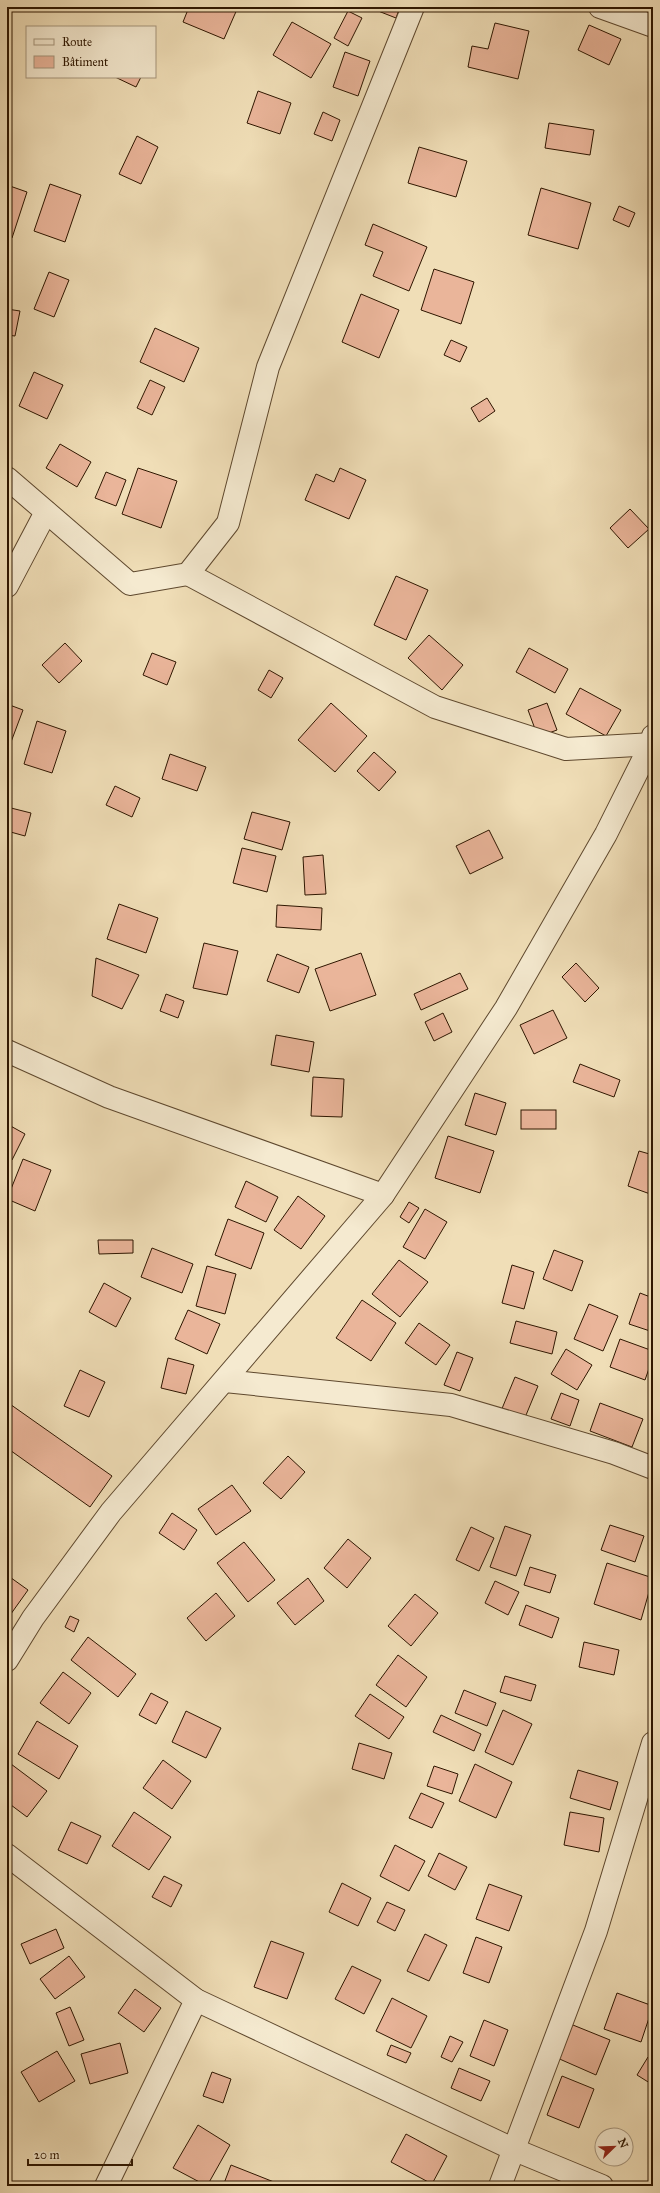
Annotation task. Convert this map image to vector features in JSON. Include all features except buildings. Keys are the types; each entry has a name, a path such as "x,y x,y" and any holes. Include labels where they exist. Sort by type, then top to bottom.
{"street":[{"path":"188,574 228,523 268,367 413,7"},
{"path":"600,7 653,26"},
{"path":"7,478 130,584 188,574 435,707 566,749 652,741"},
{"path":"7,586 46,512"},
{"path":"7,1660 33,1618 111,1512 383,1195 506,1008 606,834 652,741"},
{"path":"7,1051 109,1097 383,1195"},
{"path":"224,1381 451,1405 614,1453 653,1468"},
{"path":"500,2186 515,2150 596,1931 653,1743"},
{"path":"7,1856 196,2000 515,2150 602,2186"},
{"path":"106,2186 196,2000"}]}
